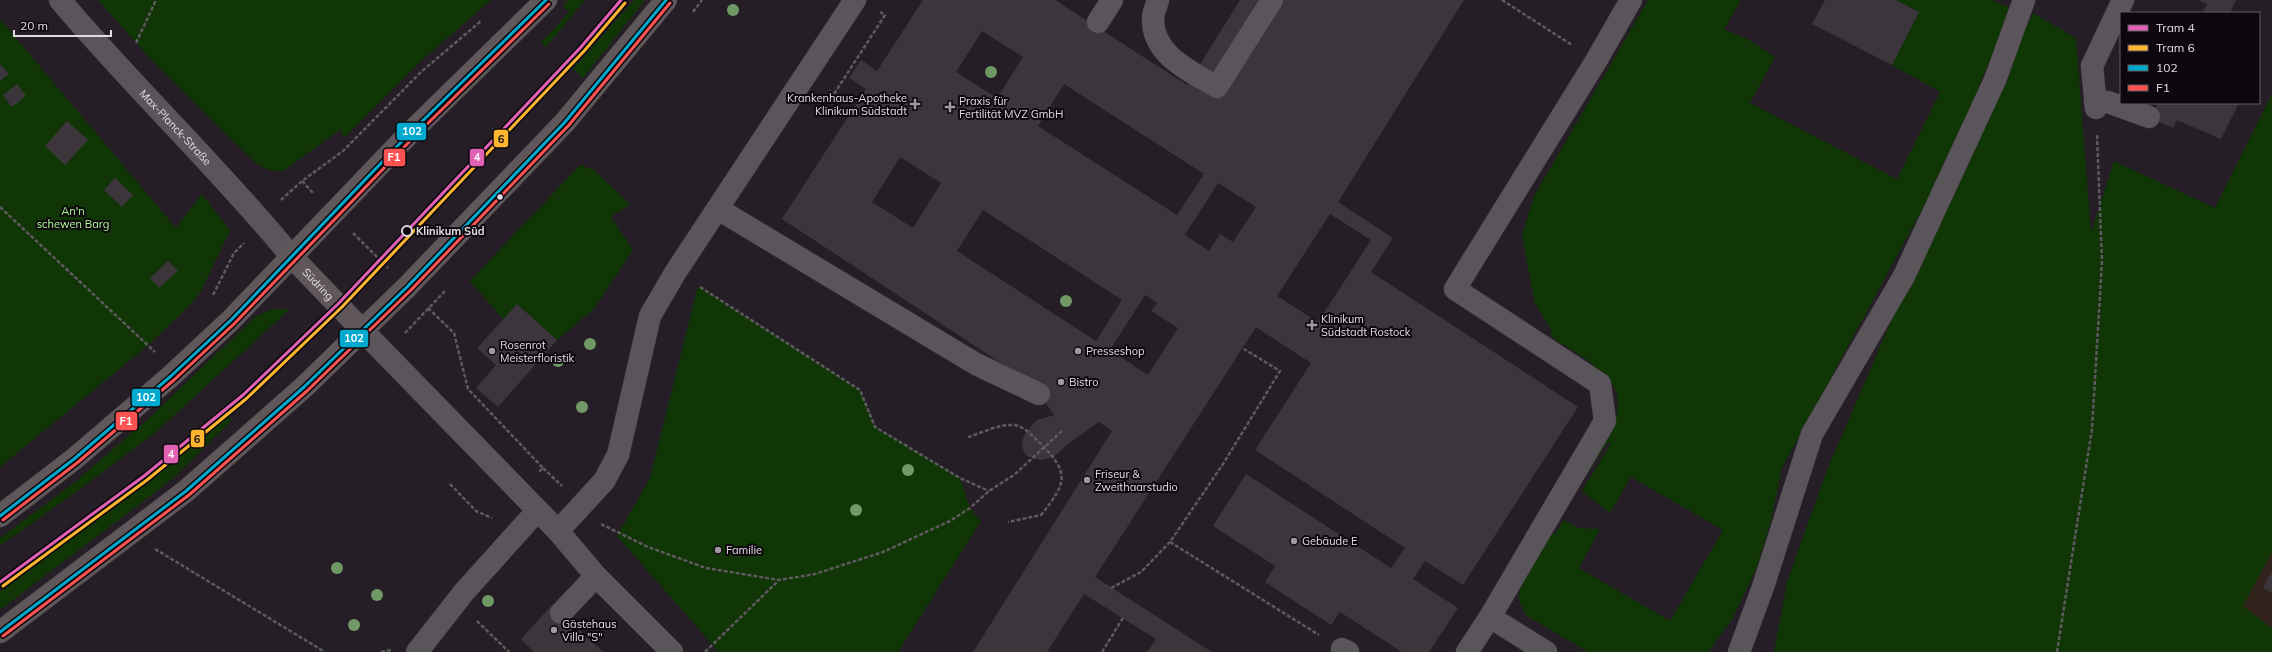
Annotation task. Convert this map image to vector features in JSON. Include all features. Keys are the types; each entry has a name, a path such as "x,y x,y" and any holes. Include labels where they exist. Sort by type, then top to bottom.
{"main road":[{"path":"0,516 74,459 171,376 231,320 332,213 546,0"},
{"path":"0,632 186,491 304,387 407,287 565,122 666,0"},
{"name":"Südring","path":"291,256 362,330"}],"street":[{"name":"Max-Planck-Straße","path":"60,0 122,70 263,221 291,256"},
{"path":"558,531 581,504 604,481 618,455 650,316 675,273 855,0"},
{"path":"1098,22 1112,0"},
{"path":"1158,0 1153,17 1157,38 1166,54 1182,67 1217,87 1272,0"},
{"path":"1467,652 1490,617 1605,421 1600,384 1455,289 1596,61 1631,0"},
{"path":"1740,652 1763,588 1812,434 1904,276 1995,80 2024,0"},
{"path":"2123,0 2092,66 2096,105 2108,102 2149,117"},
{"path":"718,209 976,364 1039,394"},
{"path":"362,330 518,492 558,531 596,576 672,652"},
{"path":"417,652 456,601 537,511"},
{"path":"561,613 596,576"},
{"path":"1490,617 1546,652"}],"path":[{"path":"122,70 156,0"},
{"path":"1502,0 1596,61"},
{"path":"287,193 343,151 421,72 487,16"},
{"path":"834,94 850,69 854,70"},
{"path":"2057,652 2092,429 2102,261 2096,105"},
{"path":"302,181 332,213 454,333 468,389 543,468 602,525 648,547 706,568 779,580 815,574 883,552 950,521 970,508 989,491 1014,475 1062,431"},
{"path":"0,207 157,354"},
{"path":"675,273 860,390 876,427 960,478 989,491"},
{"path":"1111,588 1141,572 1170,542 1223,464 1280,371 1244,349"},
{"path":"968,437 1013,425 1024,429 1057,460 1061,472 1060,492 1041,515 1008,522"},
{"path":"450,484 476,511 492,518 543,468"},
{"path":"1170,542 1345,650"},
{"path":"155,549 325,652"},
{"path":"705,652 779,580"},
{"path":"456,601 509,652"},
{"path":"1102,652 1123,618"}],"shaded area":[{"path":"2272,552 2272,628 2243,606"}],"green space":[{"path":"98,0 491,0 421,61 344,138 341,129 282,172 266,169 256,163 158,67"},
{"path":"568,0 585,0 546,47 541,43 569,12 563,6"},
{"path":"634,0 645,0 583,78 573,69"},
{"path":"1648,0 1741,0 1724,29 1749,40 1775,57 1750,103 1897,179 1940,92 1892,65 1919,12 1896,0 1991,0 2011,8 1967,116 1924,206 1782,468 1770,525 1756,569 1733,618 1708,652 1588,652 1527,616 1519,602 1520,578 1552,533 1555,534 1564,520 1578,528 1600,529 1579,568 1670,621 1723,530 1631,477 1610,513 1582,491 1611,444 1608,442 1577,491 1574,489 1597,456 1611,431 1616,418 1618,406 1617,394 1612,383 1598,369 1556,340 1550,334 1552,331 1535,304 1522,236 1534,196"},
{"path":"2033,13 2076,38 2091,233 2114,161 2215,208 2272,94 2272,552 2243,606 2272,628 2272,652 1774,652 1787,582 1827,470 1899,303"},
{"name":"An'n schewen Barg","path":"0,19 176,228 202,194 230,231 200,293 184,311 146,347 0,467"},
{"path":"580,165 594,170 630,204 611,217 633,250 594,309 557,340 517,304 503,319 470,281"},
{"path":"698,286 860,390 876,427 960,478 970,508 981,521 898,652 719,652 617,536 650,478"},
{"path":"272,309 290,309 157,431 80,489 0,546 0,538 75,482 147,420 255,317"},
{"path":"228,415 232,420 171,480 0,610 0,591 150,482"}],"building":[{"name":"Klinikum Südstadt Rostock","path":"923,0 1055,0 1187,85 1240,0 1464,0 1338,202 1393,238 1371,272 1578,407 1463,585 1425,561 1413,579 1458,608 1429,652 1402,652 1340,612 1331,625 1265,582 1275,566 1213,526 1246,474 1391,568 1405,548 1255,450 1311,363 1256,327 1095,577 1212,652 1147,652 1156,639 1084,594 1047,652 973,652 1112,431 1099,422 1068,444 1054,457 1040,460 1027,456 1023,450 1022,441 1026,432 1037,420 1054,415 1033,384 782,219 866,89 849,78 861,60 877,71","holes":["982,31 1023,57 997,98 956,72","1064,84 1204,174 1177,215 1038,126","900,157 941,183 913,228 872,202","1218,183 1256,207 1233,242 1220,234 1209,251 1185,235","983,210 1122,300 1096,341 957,251","1330,214 1371,240 1318,322 1277,296","1145,295 1157,303 1151,311 1178,328 1148,375 1110,350"]},
{"path":"1825,0 1896,0 1919,12 1892,65 1812,24"},
{"path":"2198,0 2236,0 2230,12 2203,12 2207,4"},
{"path":"0,64 9,74 0,81"},
{"path":"17,84 26,96 12,107 3,95"},
{"path":"2158,104 2238,105 2221,139 2177,120 2173,128 2151,118"},
{"path":"67,121 88,140 65,165 45,146"},
{"path":"115,178 133,195 122,207 104,190"},
{"path":"168,261 178,271 159,288 150,278"},
{"path":"517,304 557,340 498,407 476,388 496,365 477,348"},
{"path":"2272,571 2272,593 2263,588"},
{"name":"Gästehaus Villa \"S\"","path":"552,605 603,652 534,652 521,639"}],"tram line":[{"name":"4","path":"0,582 144,476 243,395 338,304 581,47 621,0"},
{"name":"6","path":"3,586 147,480 246,399 342,307 585,50 625,3"}],"transit line":[{"name":"102","path":"0,516 74,459 171,376 231,320 406,137 546,0"},
{"name":"102","path":"0,632 186,491 304,387 407,287 565,122 666,0"},
{"name":"F1","path":"3,636 189,495 307,391 411,290 569,125 670,3"},
{"name":"F1","path":"3,520 77,463 174,380 234,324 410,141 549,4"}],"place":[{"name":"Krankenhaus-Apotheke Klinikum Südstadt","path":"915,104"},
{"name":"Praxis für Fertilität MVZ GmbH","path":"950,107"},
{"name":"Klinikum Süd","path":"407,231"},
{"name":"Klinikum Südstadt Rostock","path":"1312,325"},
{"name":"Rosenrot Meisterfloristik","path":"492,351"},
{"name":"Presseshop","path":"1078,351"},
{"name":"Bistro","path":"1061,382"},
{"name":"Friseur & Zweithaarstudio","path":"1087,480"},
{"name":"Gebäude E","path":"1294,541"},
{"name":"Familie","path":"718,550"},
{"name":"Gästehaus Villa \"S\"","path":"554,630"}]}
